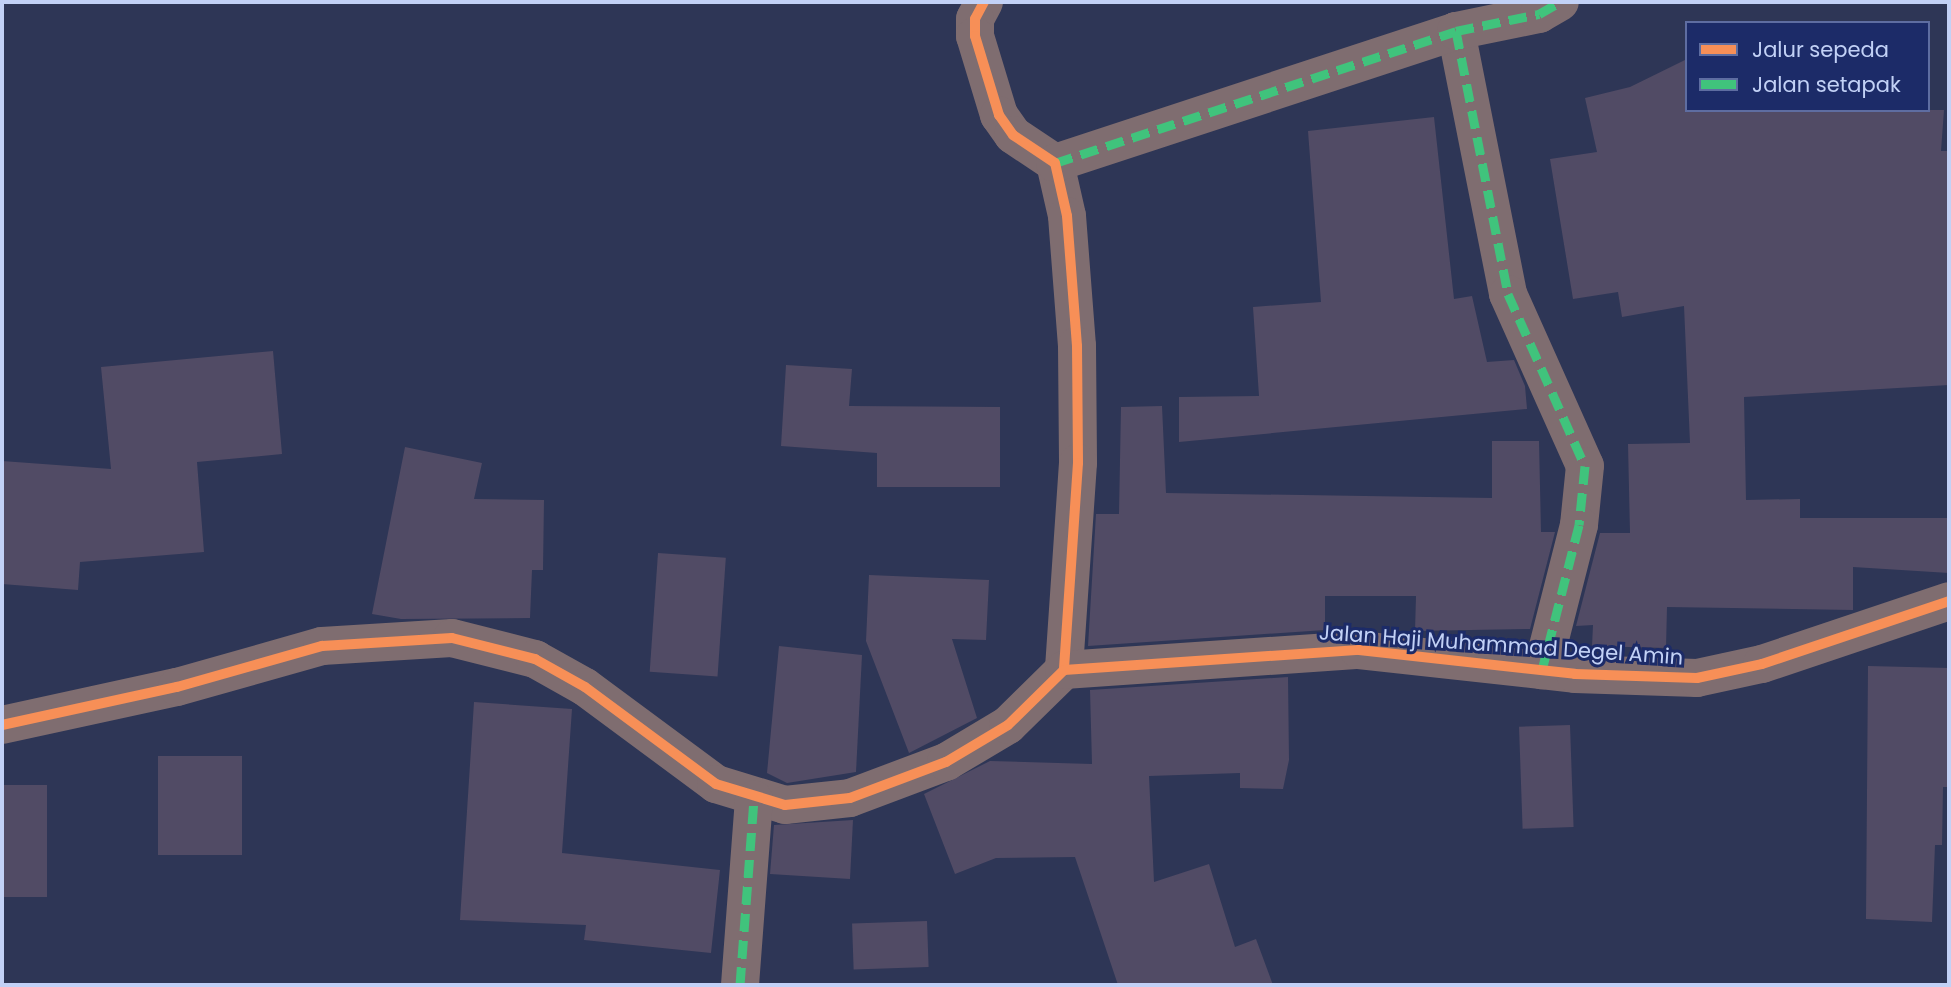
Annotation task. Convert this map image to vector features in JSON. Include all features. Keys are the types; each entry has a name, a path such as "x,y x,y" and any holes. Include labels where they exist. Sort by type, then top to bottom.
{"street":[{"path":"2,725 177,687 322,646 452,638 535,659 585,687 716,784 754,800 818,803 900,783 1008,725 1064,670 1078,463 1077,346 1067,216 1055,163 1013,135 999,115 975,36 975,19 984,2"},
{"path":"1055,163 1456,31 1539,14 1560,2"},
{"path":"1456,31 1508,294 1585,466 1579,525 1542,670"},
{"name":"Jalan Haji Muhammad Degel Amin","path":"1064,670 1288,651 1359,650 1656,680 1725,674 1949,601"},
{"path":"740,985 754,800"}],"building":[{"path":"1685,60 1685,112 1944,110 1941,151 1949,151 1949,385 1744,397 1746,500 1800,499 1800,518 1949,518 1949,573 1853,567 1853,610 1667,607 1666,648 1592,646 1593,625 1576,626 1600,533 1630,533 1628,444 1690,443 1684,306 1622,317 1618,292 1573,299 1550,159 1597,152 1585,98 1630,87"},
{"path":"1434,117 1454,299 1472,296 1487,362 1514,360 1525,386 1527,409 1179,442 1179,397 1259,396 1253,307 1321,302 1308,131"},
{"path":"273,351 282,454 197,462 204,552 80,562 78,590 2,584 2,461 111,469 101,367"},
{"path":"786,365 852,369 849,406 1000,407 1000,487 877,487 877,453 781,446"},
{"path":"1162,406 1166,493 1492,498 1492,441 1539,441 1541,532 1555,532 1530,629 1415,631 1416,596 1325,596 1325,630 1088,646 1096,514 1119,514 1121,407"},
{"path":"405,447 482,463 474,499 544,500 543,570 532,570 530,618 401,619 372,614"},
{"path":"658,553 726,558 718,676 650,672"},
{"path":"869,575 989,580 986,640 952,639 977,718 909,753 866,641"},
{"path":"779,646 862,655 856,772 787,783 767,773"},
{"path":"1868,666 1949,668 1949,787 1943,787 1942,845 1935,845 1932,922 1866,919"},
{"path":"1288,677 1289,760 1283,789 1240,788 1240,773 1149,776 1154,882 1209,864 1235,947 1256,939 1273,985 1118,985 1075,857 996,858 955,874 924,794 990,761 1092,764 1090,690"},
{"path":"474,702 572,709 562,853 720,870 711,953 584,940 586,925 460,920"},
{"path":"1570,725 1574,827 1523,829 1519,727"},
{"path":"158,756 242,756 242,855 158,855"},
{"path":"2,785 47,785 47,897 2,897"},
{"path":"853,820 850,879 770,874 774,825"},
{"path":"927,921 929,967 854,970 852,924"}],"marked path":[{"path":"1055,163 1456,31 1539,14 1560,2"},
{"path":"1456,31 1508,294 1585,466 1579,525 1542,670"},
{"path":"740,985 754,800"}],"cycle path":[{"path":"984,2 975,19 975,36 999,115 1013,135 1055,163 1067,216 1077,346 1078,463 1064,670"},
{"path":"2,725 177,687 322,646 452,638 535,659 585,687 716,784 785,805 850,798 946,762 1008,725 1064,670 1359,650 1575,674 1697,678 1762,664 1949,601"}]}
